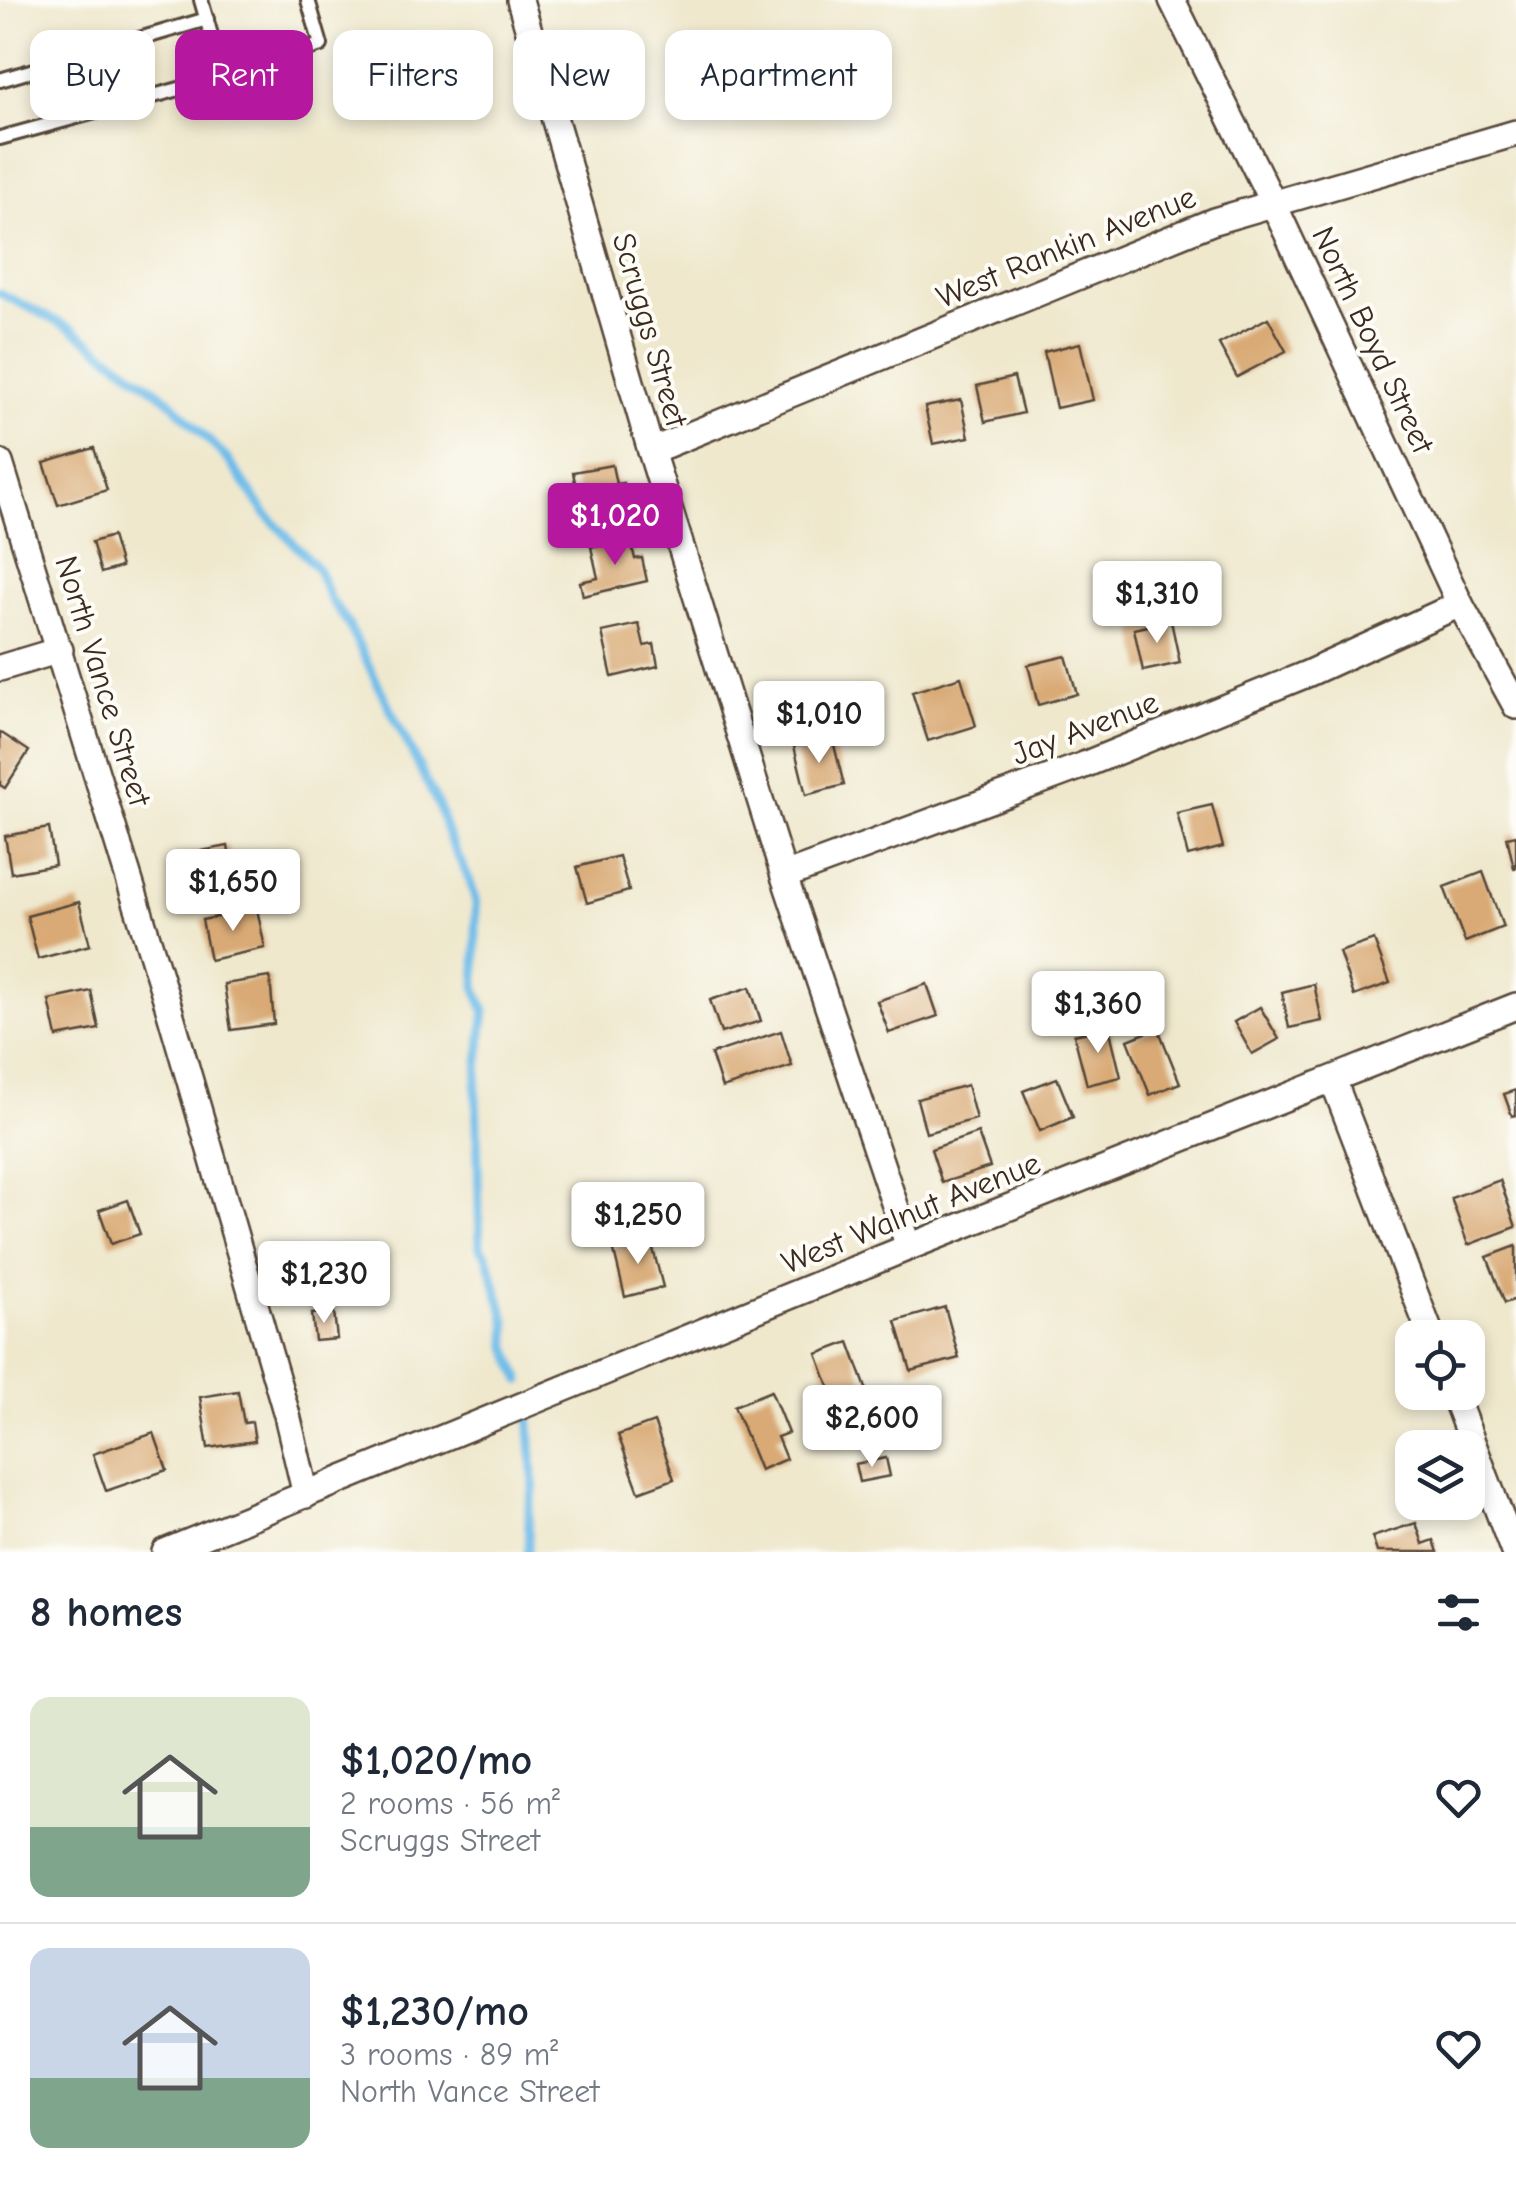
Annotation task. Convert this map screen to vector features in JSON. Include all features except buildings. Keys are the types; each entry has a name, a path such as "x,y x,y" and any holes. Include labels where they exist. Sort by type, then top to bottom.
{"street":[{"name":"Scruggs Street","path":"520,0 651,451 784,876 910,1247"},
{"name":"North Boyd Street","path":"1172,0 1274,205 1460,604 1516,706"},
{"name":"West Rankin Avenue","path":"651,451 1214,221 1516,133"},
{"name":"North Vance Street","path":"0,463 171,1014 287,1415 306,1495"},
{"name":"Jay Avenue","path":"784,876 1079,767 1307,674 1460,604"},
{"path":"0,668 60,650"},
{"name":"West Walnut Avenue","path":"165,1552 910,1247 1516,1006"},
{"path":"1333,1080 1425,1320"},
{"path":"1460,1410 1514,1552"}],"lane":[{"path":"201,0 210,30"},
{"path":"308,0 321,44 313,47"},
{"path":"0,80 207,18"},
{"path":"0,138 175,89"}],"waterway":[{"path":"0,293 72,329 169,400 228,460 266,514 317,568 438,805 476,903 476,989 485,1011 476,1086 480,1248 487,1256 507,1324 507,1345 521,1381"},
{"path":"528,1552 529,1507 534,1488 529,1410"}]}
